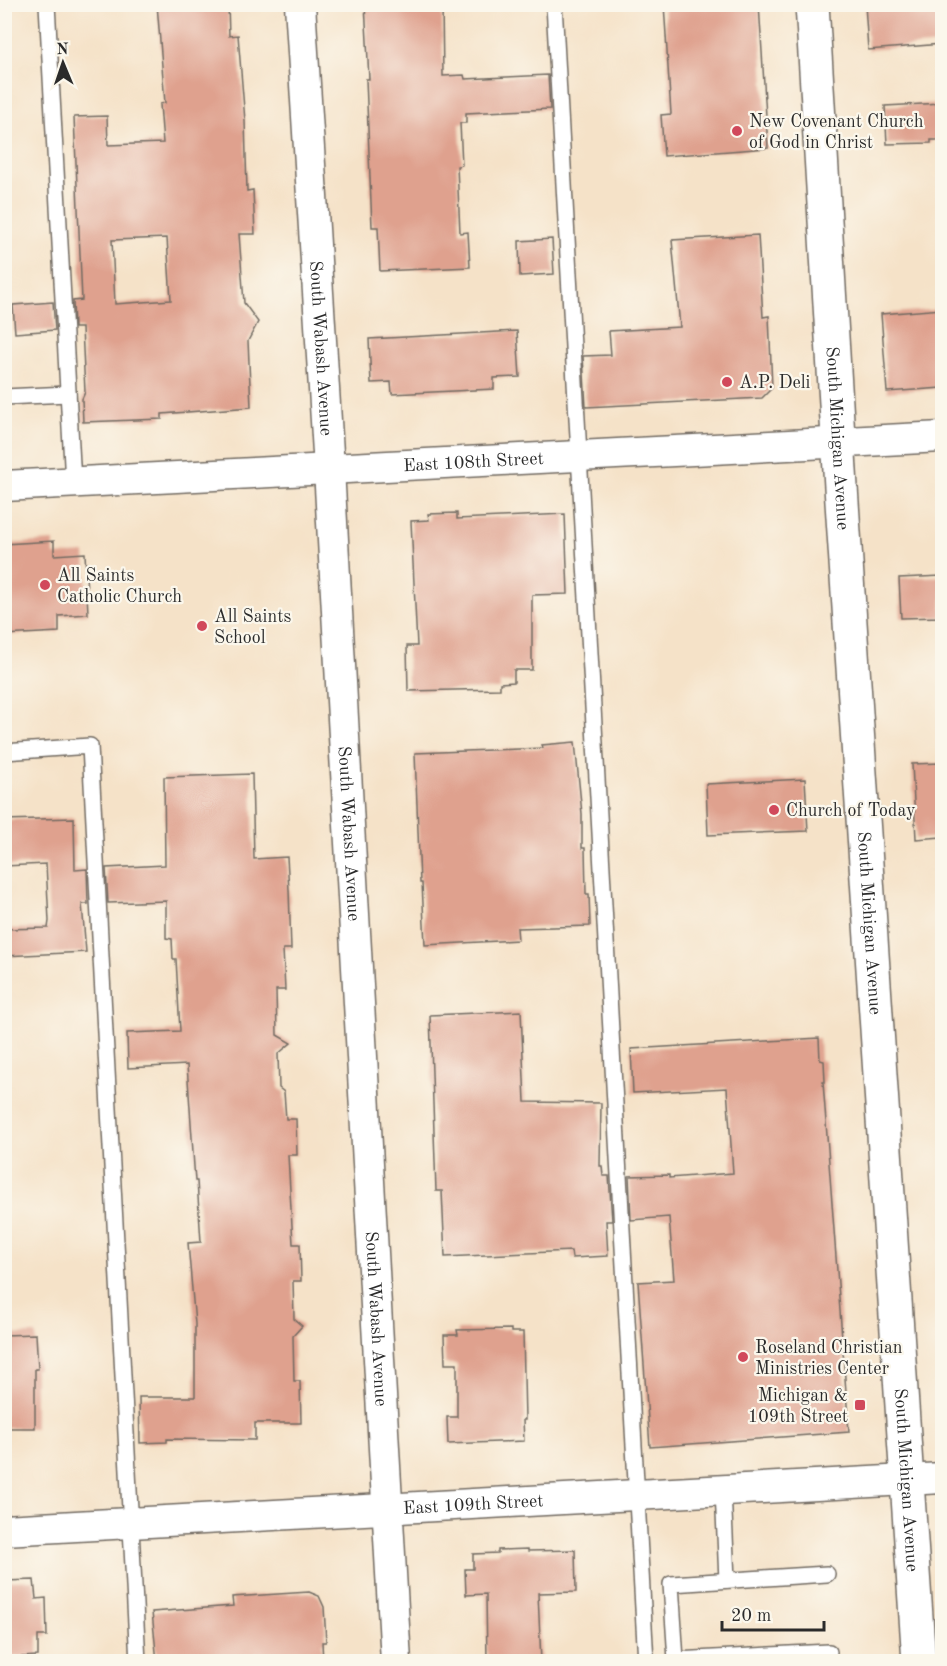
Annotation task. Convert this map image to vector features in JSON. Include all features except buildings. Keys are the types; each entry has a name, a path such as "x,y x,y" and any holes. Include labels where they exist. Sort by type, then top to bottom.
{"main road":[{"name":"South Michigan Avenue","path":"812,4 838,443 919,1662"}],"street":[{"name":"South Wabash Avenue","path":"300,4 329,469 396,1662"},
{"name":"East 108th Street","path":"4,486 942,438"},
{"name":"East 109th Street","path":"4,1530 942,1478"}],"lane":[{"path":"47,4 73,483"},
{"path":"554,4 646,1662"},
{"path":"4,397 68,394"},
{"path":"4,752 90,746 138,1662"},
{"path":"723,1490 727,1580"},
{"path":"828,1574 671,1584 676,1660 828,1652"}],"place":[{"name":"New Covenant Church of God in Christ","path":"737,131"},
{"name":"A.P. Deli","path":"727,382"},
{"name":"All Saints Catholic Church","path":"45,585"},
{"name":"All Saints School","path":"202,626"},
{"name":"Church of Today","path":"774,810"},
{"name":"Roseland Christian Ministries Center","path":"743,1357"},
{"name":"Michigan & 109th Street","path":"860,1405"}]}
